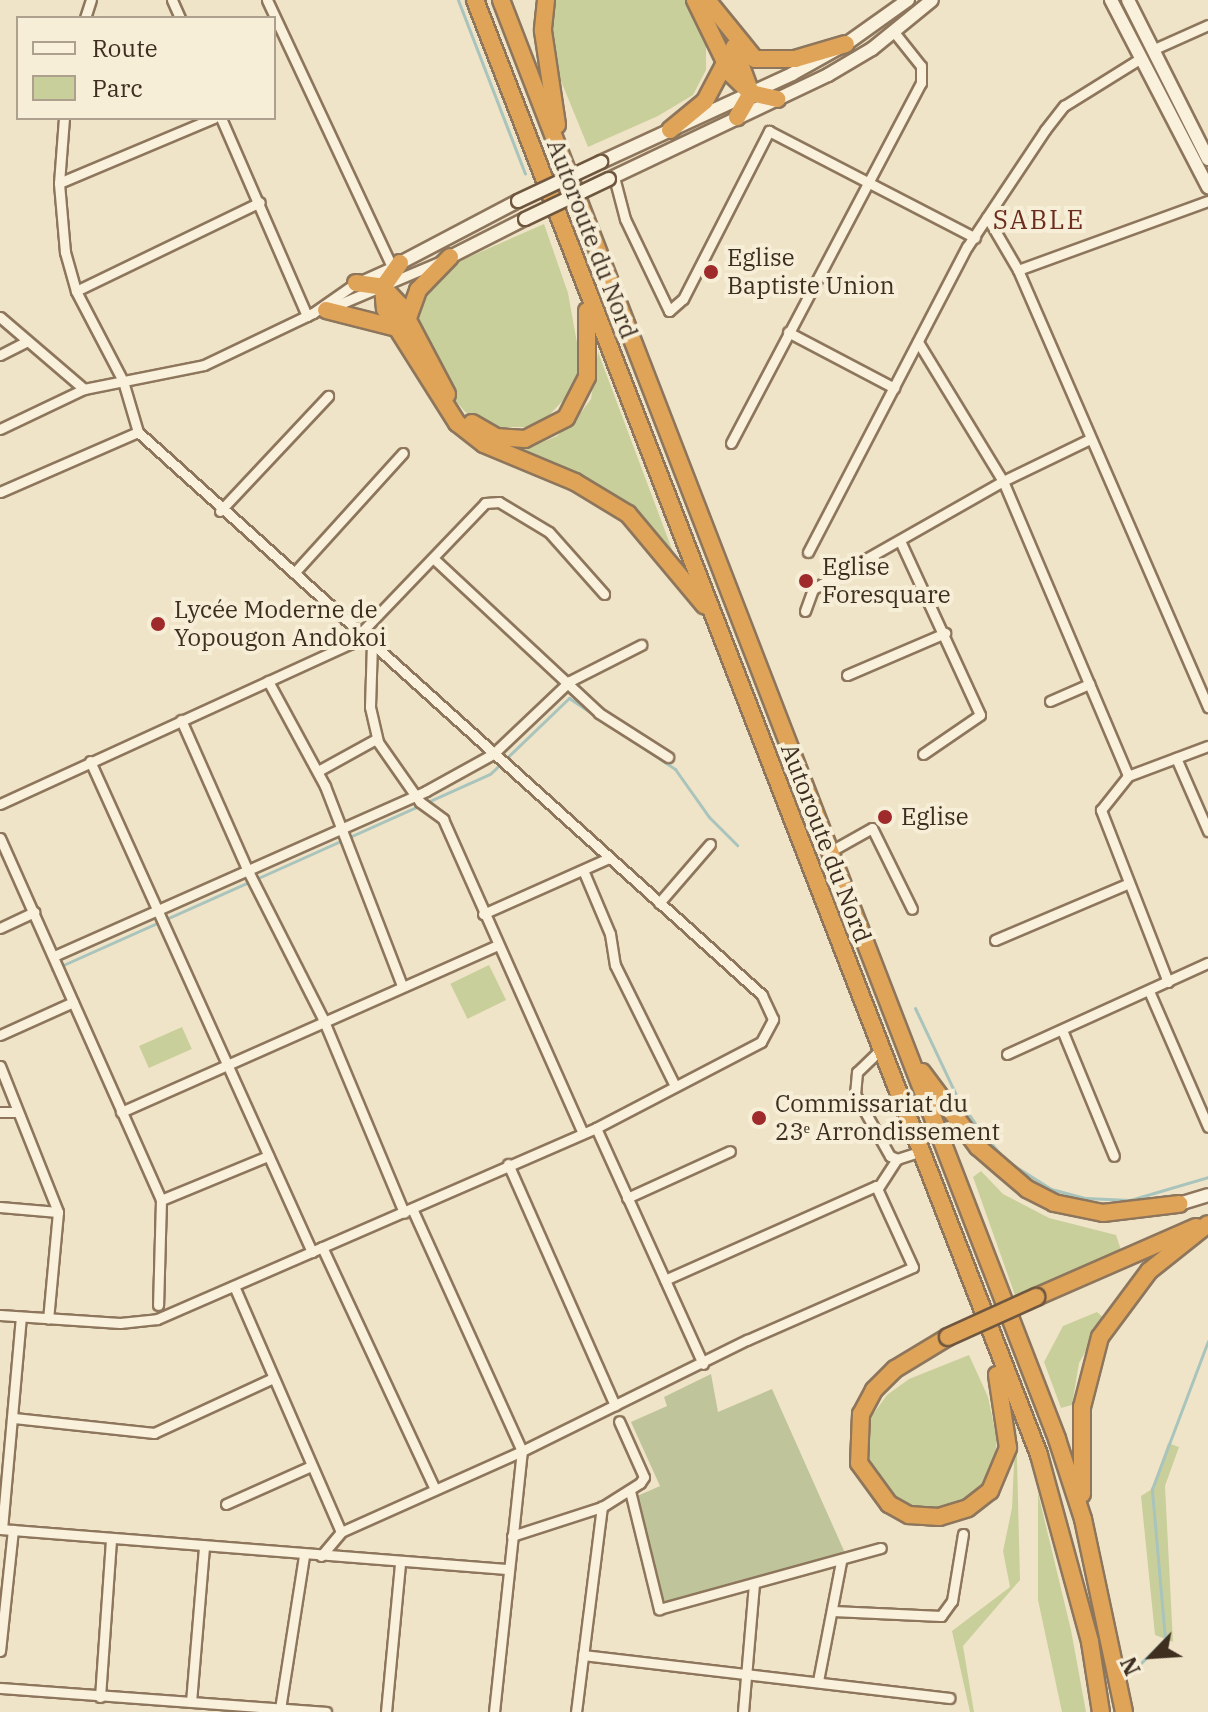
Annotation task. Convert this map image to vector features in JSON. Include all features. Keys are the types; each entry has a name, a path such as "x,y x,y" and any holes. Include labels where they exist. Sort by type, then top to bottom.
{"highway":[{"name":"Autoroute du Nord","path":"475,0 584,289 717,622 918,1152 1039,1455 1063,1532 1101,1712"},
{"name":"Autoroute du Nord","path":"501,0 909,1054 1083,1519 1124,1712"},
{"path":"546,0 543,31 562,154"},
{"path":"695,0 724,65 751,93 777,99"},
{"path":"707,0 722,25 751,93"},
{"path":"722,25 755,59 795,59 846,44"},
{"path":"670,130 705,101 724,65"},
{"path":"737,117 751,93"},
{"path":"408,318 418,290 450,257"},
{"path":"396,265 383,287 393,327 457,423 484,444 575,482 628,514 717,622"},
{"path":"356,283 383,287 408,318 444,390 469,421 496,437 525,439 566,418 587,377 591,358 584,289"},
{"path":"315,313 393,327"},
{"path":"909,1054 978,1147 1027,1189 1054,1203 1103,1213 1179,1204"},
{"path":"1083,1519 1082,1407 1100,1337 1149,1271 1208,1223"},
{"path":"991,1338 1007,1421 1004,1466 990,1491 968,1508 920,1517 898,1510 871,1486 856,1449 858,1423 879,1384 948,1337 1208,1223"}],"main road":[{"path":"396,265 518,201 751,93 846,44 908,0"},
{"path":"450,257 828,75 894,32 932,0"},
{"path":"1111,0 1203,137 1208,159"},
{"path":"1128,0 1147,54 1208,187"},
{"path":"1179,1204 1208,1195"}],"street":[{"path":"808,552 987,217 1064,106 1147,54 1208,25"},
{"path":"276,26 396,265 356,283 315,313"},
{"path":"731,443 869,185 923,75 894,32"},
{"path":"0,1315 120,1323 157,1319 596,1128 761,1042 769,1034 773,1013 762,995 294,573 220,511 138,432 123,381 76,291 65,252 59,183 64,120"},
{"path":"59,183 209,120"},
{"path":"222,120 315,313"},
{"path":"612,178 625,219 664,306 672,311 769,131 975,238"},
{"path":"1018,270 1208,201"},
{"path":"76,291 260,202"},
{"path":"987,217 1018,270 1088,440 1208,707"},
{"path":"0,429 84,389 204,365 315,313 450,257"},
{"path":"0,317 84,389"},
{"path":"788,332 894,388"},
{"path":"0,355 27,341"},
{"path":"918,342 1003,481 1128,776"},
{"path":"220,511 328,396"},
{"path":"0,492 138,432"},
{"path":"805,611 813,589 901,543 1003,481 1088,440"},
{"path":"294,573 403,453"},
{"path":"0,804 363,635 481,506 499,502 554,536 604,594"},
{"path":"901,543 945,633 979,719 923,754"},
{"path":"433,558 570,681 599,713 668,757"},
{"path":"847,675 945,633"},
{"path":"372,643 370,707 376,739 416,796 443,819 583,1133"},
{"path":"54,956 416,796 493,754 570,681 641,645"},
{"path":"268,681 318,771 402,986"},
{"path":"1050,701 1089,684"},
{"path":"181,720 248,871 323,1019 408,1211 522,1451 506,1569 494,1712"},
{"path":"318,771 376,739"},
{"path":"1168,982 1127,884 1101,810 1128,776 1208,746"},
{"path":"1176,758 1208,831"},
{"path":"90,761 312,1252"},
{"path":"831,851 872,828 912,909"},
{"path":"0,838 161,1200 158,1305"},
{"path":"659,903 710,844"},
{"path":"483,914 609,858"},
{"path":"583,870 610,934 615,965 675,1086"},
{"path":"995,940 1127,884"},
{"path":"0,928 34,912"},
{"path":"121,1112 323,1019 497,945"},
{"path":"1007,1054 1208,963"},
{"path":"1149,991 1208,1127"},
{"path":"0,1035 73,1002"},
{"path":"1062,1030 1114,1156"},
{"path":"880,1050 857,1072 855,1094 890,1156 897,1159"},
{"path":"0,1066 58,1212 48,1319"},
{"path":"0,1112 16,1112"},
{"path":"596,1128 703,1364"},
{"path":"627,1198 730,1151"},
{"path":"665,1280 878,1188 897,1159 918,1152"},
{"path":"161,1200 268,1156"},
{"path":"508,1164 615,1405"},
{"path":"321,1556 341,1532 434,1487 522,1451 913,1267 878,1188"},
{"path":"0,1207 58,1212"},
{"path":"322,1247 434,1487"},
{"path":"234,1286 341,1532"},
{"path":"21,1317 14,1418 1,1529 506,1569"},
{"path":"14,1418 154,1433 273,1378"},
{"path":"512,1536 602,1507 630,1491 644,1477 619,1421"},
{"path":"226,1504 311,1466"},
{"path":"630,1491 659,1609 881,1548"},
{"path":"576,1712 602,1507"},
{"path":"0,1651 13,1530"},
{"path":"833,1611 941,1616 952,1601 963,1534"},
{"path":"100,1697 111,1538"},
{"path":"191,1702 204,1546"},
{"path":"280,1709 304,1555"},
{"path":"818,1681 841,1561"},
{"path":"386,1712 400,1563"},
{"path":"743,1712 754,1584"},
{"path":"583,1655 949,1698"},
{"path":"0,1688 326,1712"},
{"path":"137,1700 137,1712"}],"green space":[{"path":"550,0 688,0 706,44 706,70 693,95 658,116 588,147 552,59"},
{"path":"544,224 568,293 581,365 573,390 538,427 489,427 468,415 452,397 415,314 422,293 453,264"},
{"path":"598,352 673,552 632,508 592,481 521,451 557,436 576,419 591,399"},
{"path":"489,965 506,1000 467,1019 450,984"},
{"path":"182,1027 192,1049 149,1068 139,1046"},
{"path":"981,1171 1003,1194 1049,1218 1116,1235 1121,1250 1016,1298 973,1177"},
{"path":"1097,1312 1104,1318 1079,1363 1072,1405 1061,1408 1044,1362 1063,1326"},
{"path":"969,1355 988,1397 997,1440 993,1470 978,1492 954,1507 929,1511 902,1503 882,1490 871,1471 866,1443 871,1417 887,1395 909,1379"},
{"path":"711,1374 718,1412 772,1389 845,1553 660,1607 635,1497 660,1486 631,1422 667,1406 664,1397"},
{"path":"1016,1419 1020,1580 963,1646 974,1712 970,1712 952,1631 1010,1587 1003,1551 1012,1508"},
{"path":"1168,1443 1179,1447 1165,1486 1173,1642 1155,1635 1141,1496 1152,1489"},
{"path":"1038,1493 1071,1630 1086,1712 1062,1712 1038,1600"}],"waterway":[{"path":"458,0 525,174"},
{"path":"256,879 490,774 569,698 675,769 709,817 737,845"},
{"path":"52,970 249,882"},
{"path":"915,1008 958,1099 980,1130 1005,1160 1051,1189 1085,1198 1130,1200 1208,1177"},
{"path":"1136,1668 1165,1639 1152,1489 1208,1341"}],"place":[{"name":"Eglise Baptiste Union","path":"711,272"},
{"name":"Eglise Foresquare","path":"806,581"},
{"name":"Lycée Moderne de Yopougon Andokoi","path":"158,624"},
{"name":"Eglise","path":"885,817"},
{"name":"Commissariat du 23ᵉ Arrondissement","path":"759,1118"}],"district":[{"name":"SABLE","path":"1039,220"}]}
